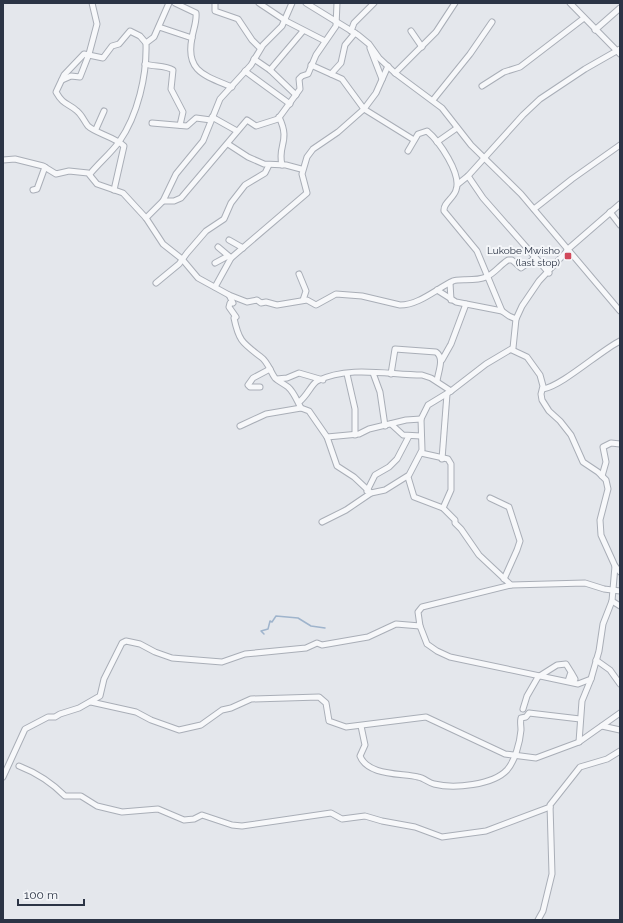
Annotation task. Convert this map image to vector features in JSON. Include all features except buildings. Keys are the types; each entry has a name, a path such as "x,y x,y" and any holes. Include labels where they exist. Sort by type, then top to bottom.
{"street":[{"path":"62,80 71,76 80,77 89,54 97,24 92,3"},
{"path":"146,43 153,39 169,3"},
{"path":"175,3 196,14 197,19 192,38 190,58 194,65 206,76 232,87"},
{"path":"215,3 215,11 238,19 252,40 260,48"},
{"path":"259,3 303,31 325,41"},
{"path":"146,218 163,201 176,174 203,141 220,99 245,71 260,48 279,30 286,21 292,3"},
{"path":"306,3 353,32 369,44 395,73 442,108 457,128 484,158 534,209 620,311"},
{"path":"163,201 174,201 181,198 247,120 256,126 279,117 300,89 299,79 308,74 311,65 337,22 337,3"},
{"path":"331,74 341,63 345,45 353,32 354,23 374,3"},
{"path":"502,311 474,246 444,211 444,206 453,196 458,184 468,176 523,115 540,99 581,71 619,52 595,30 570,3"},
{"path":"395,73 436,32 452,4"},
{"path":"595,30 620,8"},
{"path":"482,86 504,72 520,67 584,18"},
{"path":"433,100 470,54 492,22"},
{"path":"159,27 192,38"},
{"path":"90,174 119,142 142,90 146,43 140,36 130,31 120,44 112,46 108,54 103,58 89,54 83,55 62,80 56,92 61,100 66,105 77,111 89,126 119,142 124,146 114,190"},
{"path":"270,70 303,31"},
{"path":"411,31 422,47"},
{"path":"369,44 382,79"},
{"path":"254,59 270,70 296,95"},
{"path":"145,64 157,67 167,67 173,70 171,89 183,112 180,125"},
{"path":"311,65 343,81 364,109 414,140"},
{"path":"215,263 230,257 243,248 307,193 302,174 307,157 313,149 338,132 364,109 373,98 388,66"},
{"path":"245,71 290,104"},
{"path":"96,129 104,111"},
{"path":"279,117 285,133 281,156 282,165"},
{"path":"152,123 188,125 196,118 212,119 237,131"},
{"path":"437,142 457,128"},
{"path":"408,151 418,134 425,131 437,142 456,173 458,184"},
{"path":"228,144 248,157 269,165 282,165 301,169"},
{"path":"534,209 572,179 620,145"},
{"path":"3,160 12,159 45,167 56,174 69,170 90,174 97,184 123,193 146,218 163,244 182,259 198,278 229,295 247,302 257,300 261,303 266,302 276,305 307,300 316,305 336,294 350,294 403,305 412,303 457,280 473,281 488,276 508,260 511,260 521,268 535,258"},
{"path":"156,283 179,264 206,232 227,216 231,203 245,185 265,173 269,165"},
{"path":"33,190 37,189 45,167"},
{"path":"468,176 483,198 549,273"},
{"path":"322,522 346,510 369,492 385,490 408,476 421,453 421,419 428,405 449,392 486,364 512,350 514,344 516,319 530,293 549,273 567,250 620,204"},
{"path":"610,212 620,225"},
{"path":"229,240 243,248"},
{"path":"218,247 230,257"},
{"path":"215,287 230,257"},
{"path":"299,274 306,291 303,300"},
{"path":"450,283 451,300"},
{"path":"437,290 451,300 502,311 516,319"},
{"path":"229,295 233,303 230,303 229,307 236,316 234,318 235,324 240,339 251,351 262,358 276,380 288,387 299,402 301,408"},
{"path":"437,381 442,360 459,326 466,304"},
{"path":"543,389 548,388 562,380 620,341"},
{"path":"390,374 395,349 445,354"},
{"path":"512,350 528,358 540,375 543,389 541,394 542,400 549,411 560,421 571,435 582,461 606,480 608,489 600,520 601,535 615,566 620,572"},
{"path":"439,354 442,360"},
{"path":"260,387 250,387 248,385 254,378 270,369"},
{"path":"276,380 299,373 323,380"},
{"path":"299,402 307,395 316,381 347,374 373,373 422,376 437,381 449,392"},
{"path":"373,373 380,392 388,425 403,435 421,436"},
{"path":"347,374 355,409 355,435"},
{"path":"442,459 449,392"},
{"path":"240,426 266,414 301,408 309,411 327,437 337,466 356,479 369,492"},
{"path":"327,437 355,435 406,420 421,419"},
{"path":"369,492 375,475 389,467 397,459 409,436"},
{"path":"602,476 606,462 603,447 611,443 620,444"},
{"path":"421,453 448,460 451,464 451,492 443,508"},
{"path":"408,476 414,497 443,508 455,520 455,523 479,555 511,585"},
{"path":"490,498 509,507 519,539 517,550 504,579"},
{"path":"579,742 583,695 592,679 600,647 603,624 612,601 615,566"},
{"path":"592,679 578,684 538,677 440,653 426,644 420,626 418,612 422,607 511,585 584,583 612,591 620,591"},
{"path":"612,601 620,606"},
{"path":"3,777 25,729 37,721 48,717 55,717 90,702 100,696 104,679 122,643 126,641 140,644 155,652 172,658 222,662 246,654 292,650 311,647 317,642 322,645 368,637 396,624 420,626"},
{"path":"596,660 610,670 620,684"},
{"path":"523,709 527,696 538,677 557,665 566,664 570,672"},
{"path":"90,702 136,712 151,720 179,730 201,725 222,710 231,708 251,699 319,697 326,702 329,721 341,726 361,726 426,717 505,754 514,756 542,756 579,742 620,713"},
{"path":"361,726 365,745 360,756 364,762 377,770 419,777 434,784 456,786 488,781 507,769 519,742 521,718 526,717 529,713 580,719"},
{"path":"602,726 620,730"},
{"path":"19,766 33,771 52,784 65,796 82,796 97,806 122,812 158,809 168,812 183,820 194,819 202,815 234,826 331,813 342,818 365,816 382,821 415,826 442,837 486,831 550,806 580,767 606,759 620,752"},
{"path":"538,920 543,911 552,874 550,806"}],"waterway":[{"path":"264,634 261,631 268,629 270,621 272,622 276,616 298,618 311,626 325,628"}],"place":[{"name":"Lukobe Mwisho (last stop)","path":"568,256"}]}
